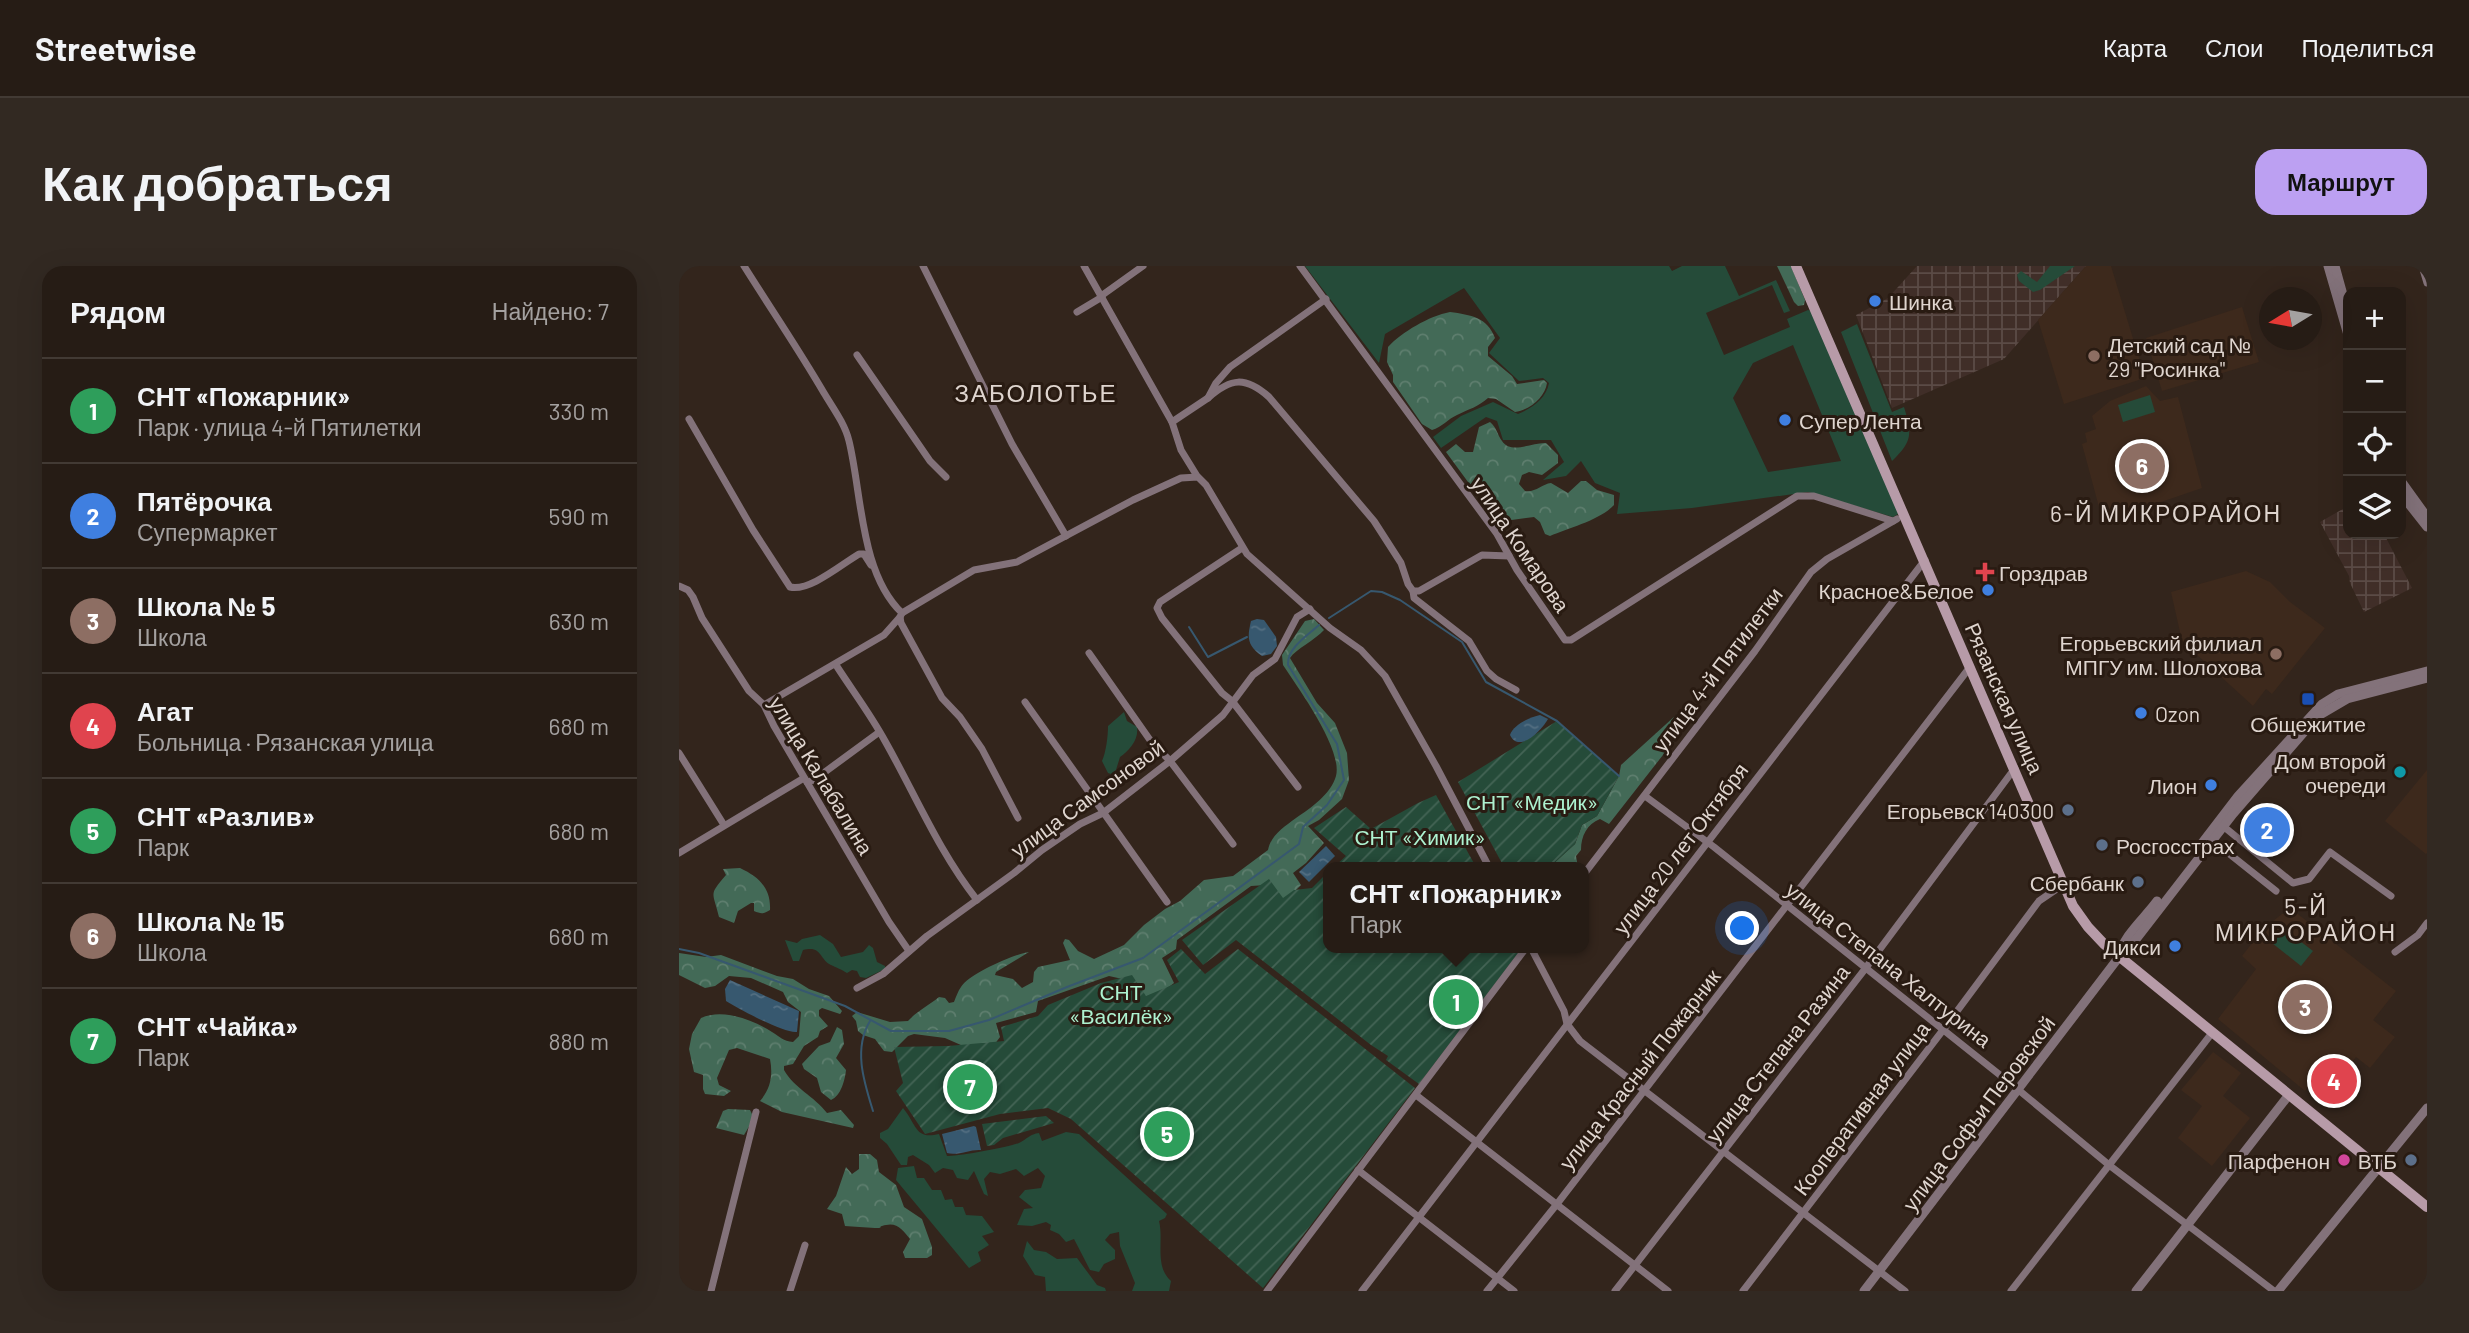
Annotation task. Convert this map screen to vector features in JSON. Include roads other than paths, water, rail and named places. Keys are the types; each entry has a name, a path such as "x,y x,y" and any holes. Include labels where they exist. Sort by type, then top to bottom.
{"main road":[{"name":"Рязанская улица","path":"1796,266 2073,906 2088,927 2119,957 2427,1208"},
{"name":"Рязанская улица","path":"1801,266 1891,483"},
{"name":"Рязанская улица","path":"2379,1167 2391,1171 2427,1200"}],"street":[{"path":"744,266 818,382 848,436 874,568"},
{"path":"923,266 1012,444 1066,536"},
{"path":"1084,266 1172,422 1181,450 1206,485 1242,548 1331,628 1361,650 1385,676 1486,862"},
{"path":"1077,312 1143,266"},
{"name":"улица Комарова","path":"1300,266 1497,534 1563,639 1567,641 1797,496 1814,496 1893,521"},
{"path":"2328,266 2343,318"},
{"path":"2335,266 2343,295"},
{"path":"2422,266 2427,283"},
{"path":"1208,398 1216,383 1230,367 1326,299"},
{"path":"857,355 930,461 946,477"},
{"path":"1172,422 1219,388 1234,381 1262,391 1374,521 1401,563 1414,598 1469,641 1487,671 1516,690"},
{"path":"689,419 787,584 794,588 803,587 862,553 874,568 889,599 901,615 942,698 974,736 1018,818"},
{"path":"764,705 884,635 901,615 968,573 1007,565 1181,478 1198,477"},
{"path":"2406,488 2427,517"},
{"path":"2406,500 2427,527"},
{"name":"улица 4-й Пятилетки","path":"1589,868 1811,572 1827,559 1905,515"},
{"path":"1242,548 1160,602 1157,608 1162,618 1213,682 1232,701 1298,787"},
{"path":"1413,591 1419,592 1482,555 1509,556"},
{"name":"улица 20 лет Октября","path":"1362,1291 1925,559"},
{"name":"улица Калабалина","path":"679,586 688,590 702,618 749,691 764,705 889,922 909,951"},
{"name":"улица Самсоновой","path":"857,988 883,974 1059,836 1103,813 1170,761 1223,715 1253,675 1275,659 1297,617 1310,609"},
{"path":"1089,653 1150,740 1170,761 1233,844"},
{"path":"836,664 878,733 884,738 959,875 977,900"},
{"name":"улица Красный Пожарник","path":"1487,1291 1557,1204 1970,667"},
{"name":"улица Софьи Перовской","path":"2119,957 2126,938 2322,704 2345,692 2427,671"},
{"name":"улица Софьи Перовской","path":"1864,1291 2119,957 2127,951 2223,826 2230,812 2318,716 2347,699 2427,678"},
{"path":"1025,702 1167,902"},
{"path":"679,853 806,780 814,780 878,733"},
{"path":"679,753 724,825"},
{"name":"улица Степана Разина","path":"1615,1291 1865,968 2015,768"},
{"name":"улица Степана Халтурина","path":"1645,796 1707,841 2109,1165 2276,1291"},
{"path":"2223,826 2293,883 2309,879 2330,852 2391,896"},
{"path":"2212,840 2276,891"},
{"name":"Кооперативная улица","path":"1743,1291 2039,901 2064,884"},
{"path":"2395,952 2417,935 2427,923"},
{"path":"1266,1291 1525,953"},
{"path":"1532,953 1564,1011 1567,1024 1580,1041 1905,1291"},
{"path":"2011,1291 2212,1033"},
{"path":"1416,1095 1668,1291"},
{"path":"2136,1291 2288,1096"},
{"path":"2276,1291 2427,1108"},
{"path":"711,1291 756,1112"},
{"path":"1358,1170 1514,1291"},
{"path":"790,1291 805,1245"}],"water":[{"path":"1264,620 1276,637 1277,646 1271,654 1262,656 1251,645 1251,621"},
{"path":"1540,715 1548,719 1536,734 1524,741 1514,740 1510,735 1518,725"},
{"path":"1326,846 1335,856 1329,862 1323,862 1323,868 1309,882 1299,872"},
{"path":"730,980 799,1011 797,1032 773,1025 726,1001 725,989"},
{"path":"974,1126 981,1150 947,1153 942,1134"}],"waterway":[{"path":"1329,618 1371,591 1382,592 1400,600 1462,642 1486,682 1557,721 1619,776"},
{"path":"679,949 699,953 845,1006 891,1031 949,1031 989,1020 1143,958 1299,844 1303,827 1327,805 1344,780 1337,744 1288,665 1294,648 1319,625"},
{"path":"1189,627 1208,657 1247,637"},
{"path":"870,1021 861,1054 873,1111"}],"place":[{"name":"Шинка","path":"1875,301"},
{"name":"Детский сад № 29 \"Росинка\"","path":"2094,356"},
{"name":"Супер Лента","path":"1785,420"},
{"name":"Школа № 15","path":"2142,466"},
{"name":"Горздрав","path":"1985,572"},
{"name":"Красное&Белое","path":"1988,590"},
{"name":"Егорьевский филиал МПГУ им. Шолохова","path":"2276,654"},
{"name":"Общежитие","path":"2308,699"},
{"name":"Ozon","path":"2141,713"},
{"name":"Дом второй очереди","path":"2400,772"},
{"name":"Лион","path":"2211,785"},
{"name":"Егорьевск 140300","path":"2068,810"},
{"name":"Пятёрочка","path":"2267,830"},
{"name":"Росгосстрах","path":"2102,845"},
{"name":"Сбербанк","path":"2138,882"},
{"name":"Дикси","path":"2175,946"},
{"name":"СНТ «Пожарник»","path":"1456,1002"},
{"name":"Школа № 5","path":"2305,1007"},
{"name":"Агат","path":"2334,1081"},
{"name":"СНТ «Чайка»","path":"970,1087"},
{"name":"СНТ «Разлив»","path":"1167,1134"},
{"name":"Парфенон","path":"2344,1160"},
{"name":"ВТБ","path":"2411,1160"}],"district":[{"name":"ЗАБОЛОТЬЕ","path":"1036,392"},
{"name":"6-Й МИКРОРАЙОН","path":"2166,513"},
{"name":"5-Й МИКРОРАЙОН","path":"2306,919"}],"park label":[{"name":"СНТ «Медик»","path":"1532,801"},
{"name":"СНТ «Химик»","path":"1420,836"},
{"name":"СНТ «Василёк»","path":"1121,1003"}]}
